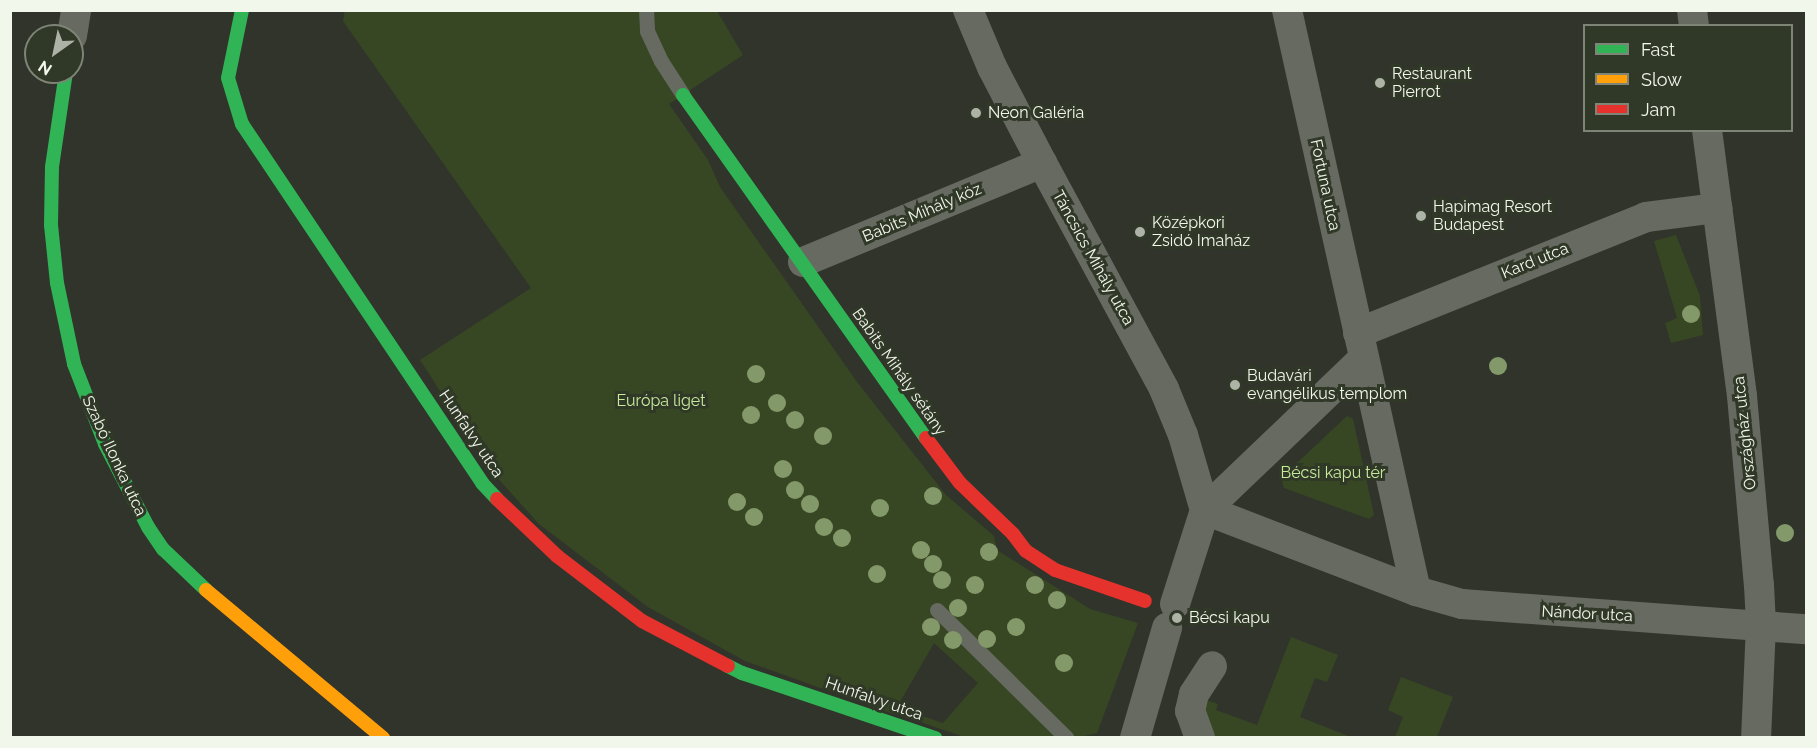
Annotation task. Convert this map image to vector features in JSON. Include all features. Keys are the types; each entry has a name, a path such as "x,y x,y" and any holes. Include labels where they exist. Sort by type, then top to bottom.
{"street":[{"name":"Hunfalvy utca","path":"242,10 228,78 242,124 482,483 494,496 557,556 642,621 742,673 935,738"},
{"name":"Táncsics Mihály utca","path":"968,10 992,67 1041,163 1164,389 1183,435 1205,510"},
{"name":"Fortuna utca","path":"1287,10 1361,346"},
{"name":"Szabó Ilonka utca","path":"64,84 52,167 51,225 57,283 74,364 105,444 148,527 163,549 206,590 383,738"},
{"name":"Babits Mihály sétány","path":"683,95 803,262 879,374 960,483 1013,534 1026,552 1055,570 1145,601"},
{"name":"Országház utca","path":"1707,132 1742,396 1761,625 1756,738"},
{"name":"Babits Mihály köz","path":"803,262 1041,163"},
{"name":"Kard utca","path":"1361,346 1647,217 1717,208"},
{"path":"1135,738 1205,510 1361,346"},
{"path":"1361,346 1416,591"},
{"path":"1205,510 1416,591"},
{"name":"Nándor utca","path":"1416,591 1453,602 1486,608 1806,629"},
{"path":"1200,738 1190,711 1194,694 1212,666"}],"lane":[{"path":"646,10 647,31 661,61 683,95"},
{"path":"937,610 1067,738"}],"green space":[{"name":"Európa liget","path":"345,10 717,11 743,55 669,104 708,160 720,187 857,382 946,495 994,536 997,550 1090,609 1138,623 1097,733 1076,738 965,737 899,715 902,709 943,723 978,683 934,643 893,714 745,661 648,607 539,524 494,474 420,360 531,288 343,21"},
{"path":"1676,235 1700,296 1703,335 1671,343 1665,323 1677,318 1654,241"},
{"name":"Bécsi kapu tér","path":"1347,416 1353,419 1374,515 1369,519 1284,488 1281,478"},
{"path":"1291,637 1338,655 1327,682 1315,678 1300,717 1351,737 1206,737 1199,724 1206,700 1218,704 1216,710 1257,725"},
{"path":"1401,677 1453,697 1437,737 1395,737 1403,717 1388,710"}],"traffic: fast":[{"path":"242,10 228,78 242,124 482,483 497,499"},
{"path":"64,84 52,167 51,225 57,283 74,364 105,444 148,527 163,549 206,590"},
{"path":"683,95 926,438"},
{"path":"728,666 742,673 935,738"}],"traffic: slow":[{"path":"206,590 383,738"}],"traffic: jam":[{"path":"926,438 960,483 1013,534 1026,551 1055,570 1145,601"},
{"path":"497,499 557,556 642,621 728,666"}],"place":[{"name":"Restaurant Pierrot","path":"1380,83"},
{"name":"Neon Galéria","path":"976,113"},
{"name":"Hapimag Resort Budapest","path":"1421,216"},
{"name":"Középkori Zsidó Imaház","path":"1140,232"},
{"name":"Budavári evangélikus templom","path":"1235,385"},
{"name":"Bécsi kapu","path":"1177,618"}]}
